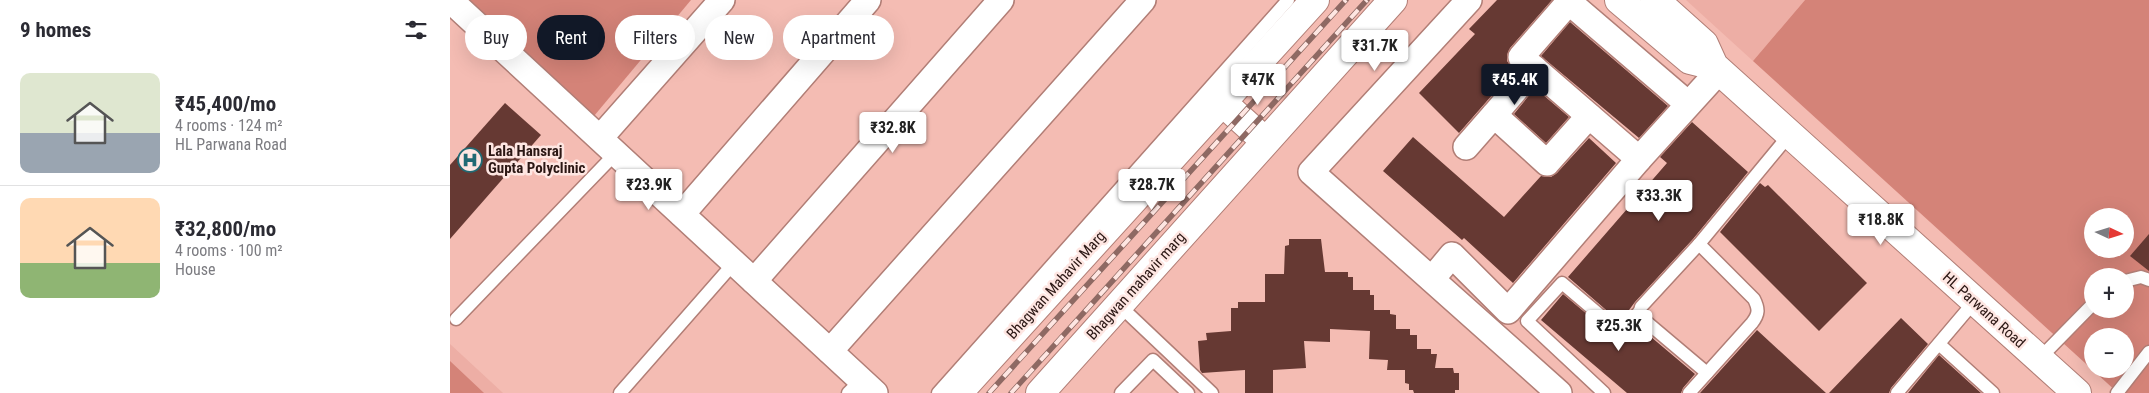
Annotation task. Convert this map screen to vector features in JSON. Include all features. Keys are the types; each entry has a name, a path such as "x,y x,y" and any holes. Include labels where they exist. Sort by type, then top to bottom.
{"main road":[{"name":"Bhagwan Mahavir Marg","path":"958,393 1315,0"},
{"name":"Bhagwan mahavir marg","path":"1046,391 1119,305 1393,0"},
{"name":"HL Parwana Road","path":"1619,0 1690,60 1716,69 2077,393"},
{"name":"HL Parwana Road","path":"1655,0 1704,44 1716,69"},
{"path":"1222,102 1265,141"}],"street":[{"path":"608,146 722,0"},
{"path":"682,214 868,0"},
{"path":"754,281 1001,0"},
{"path":"830,351 1144,0"},
{"path":"1469,0 1311,172 1432,280 1549,390"},
{"path":"1639,160 1521,57 1569,2 1688,104"},
{"path":"452,5 830,351 861,389"},
{"path":"1466,147 1534,68"},
{"path":"1432,280 1452,255 1508,311 1688,104 1716,69"},
{"path":"1494,115 1547,163 1589,116"}],"lane":[{"path":"938,393 1288,0"},
{"path":"1604,393 1527,321 1562,283 1621,333 1640,311 1641,307 1699,244 1790,134"},
{"path":"456,319 608,146"},
{"path":"1689,393 1752,323 1757,316 1759,308 1754,299 1699,244"},
{"path":"620,393 734,263"},
{"path":"2134,279 2141,278 2149,280"},
{"path":"1898,393 1974,302"},
{"path":"1119,305 1212,393"},
{"path":"1640,311 1644,319 1706,373"},
{"path":"2039,359 2084,313"},
{"path":"1939,344 1993,393"},
{"path":"2117,393 2149,352"},
{"path":"1121,393 1153,360 1188,393"}],"shaded area":[{"path":"468,0 691,0 678,15 615,15 615,60 641,60 594,116 527,54 527,15 484,15"},
{"path":"1686,0 1805,0 1753,61"},
{"path":"1805,0 2149,0 2149,393 2118,393 2102,378 2134,378 2134,328 2084,328 2084,362 1753,61"},
{"path":"450,344 503,393 450,393"},
{"path":"450,361 484,393 450,393"}],"building":[{"path":"1497,0 1552,0 1510,48 1507,61 1514,70 1459,133 1419,93 1475,34 1469,29"},
{"path":"1570,22 1668,106 1639,138 1541,56"},
{"path":"1535,88 1569,117 1546,143 1514,114"},
{"path":"505,103 541,135 450,239 450,165"},
{"path":"1692,122 1748,172 1693,239 1635,302 1620,322 1568,277 1667,163 1660,157"},
{"path":"1413,137 1504,217 1541,176 1551,177 1557,173 1589,138 1616,163 1513,283 1464,238 1462,240 1383,171"},
{"path":"1760,183 1765,187 1768,185 1867,283 1819,331 1720,232"},
{"path":"2149,234 2149,271 2133,258 2134,251"},
{"path":"1289,239 1321,239 1325,272 1348,272 1348,277 1353,277 1353,290 1370,290 1370,295 1374,295 1374,310 1390,310 1390,314 1396,315 1396,329 1410,329 1410,335 1417,335 1417,349 1431,349 1431,354 1437,354 1435,368 1453,368 1454,373 1459,373 1459,390 1455,390 1455,393 1414,393 1413,390 1409,390 1409,384 1405,383 1405,370 1387,370 1388,360 1369,359 1370,331 1330,329 1330,342 1304,341 1306,368 1273,370 1273,393 1245,393 1245,370 1202,373 1200,370 1198,341 1207,340 1206,333 1231,331 1231,308 1238,308 1238,302 1265,302 1265,274 1284,274 1285,246 1289,245"},
{"path":"1563,294 1619,341 1627,339 1638,326 1695,374 1681,393 1627,393 1541,320"},
{"path":"1901,318 1928,344 1891,388 1889,393 1829,393"},
{"path":"1757,330 1794,364 1826,393 1700,393"},
{"path":"1939,355 1981,393 1908,393"}],"railway":[{"path":"989,393 1346,0"},
{"path":"1011,393 1367,0"}],"place":[{"name":"Lala Hansraj Gupta Polyclinic","path":"470,160"}]}
